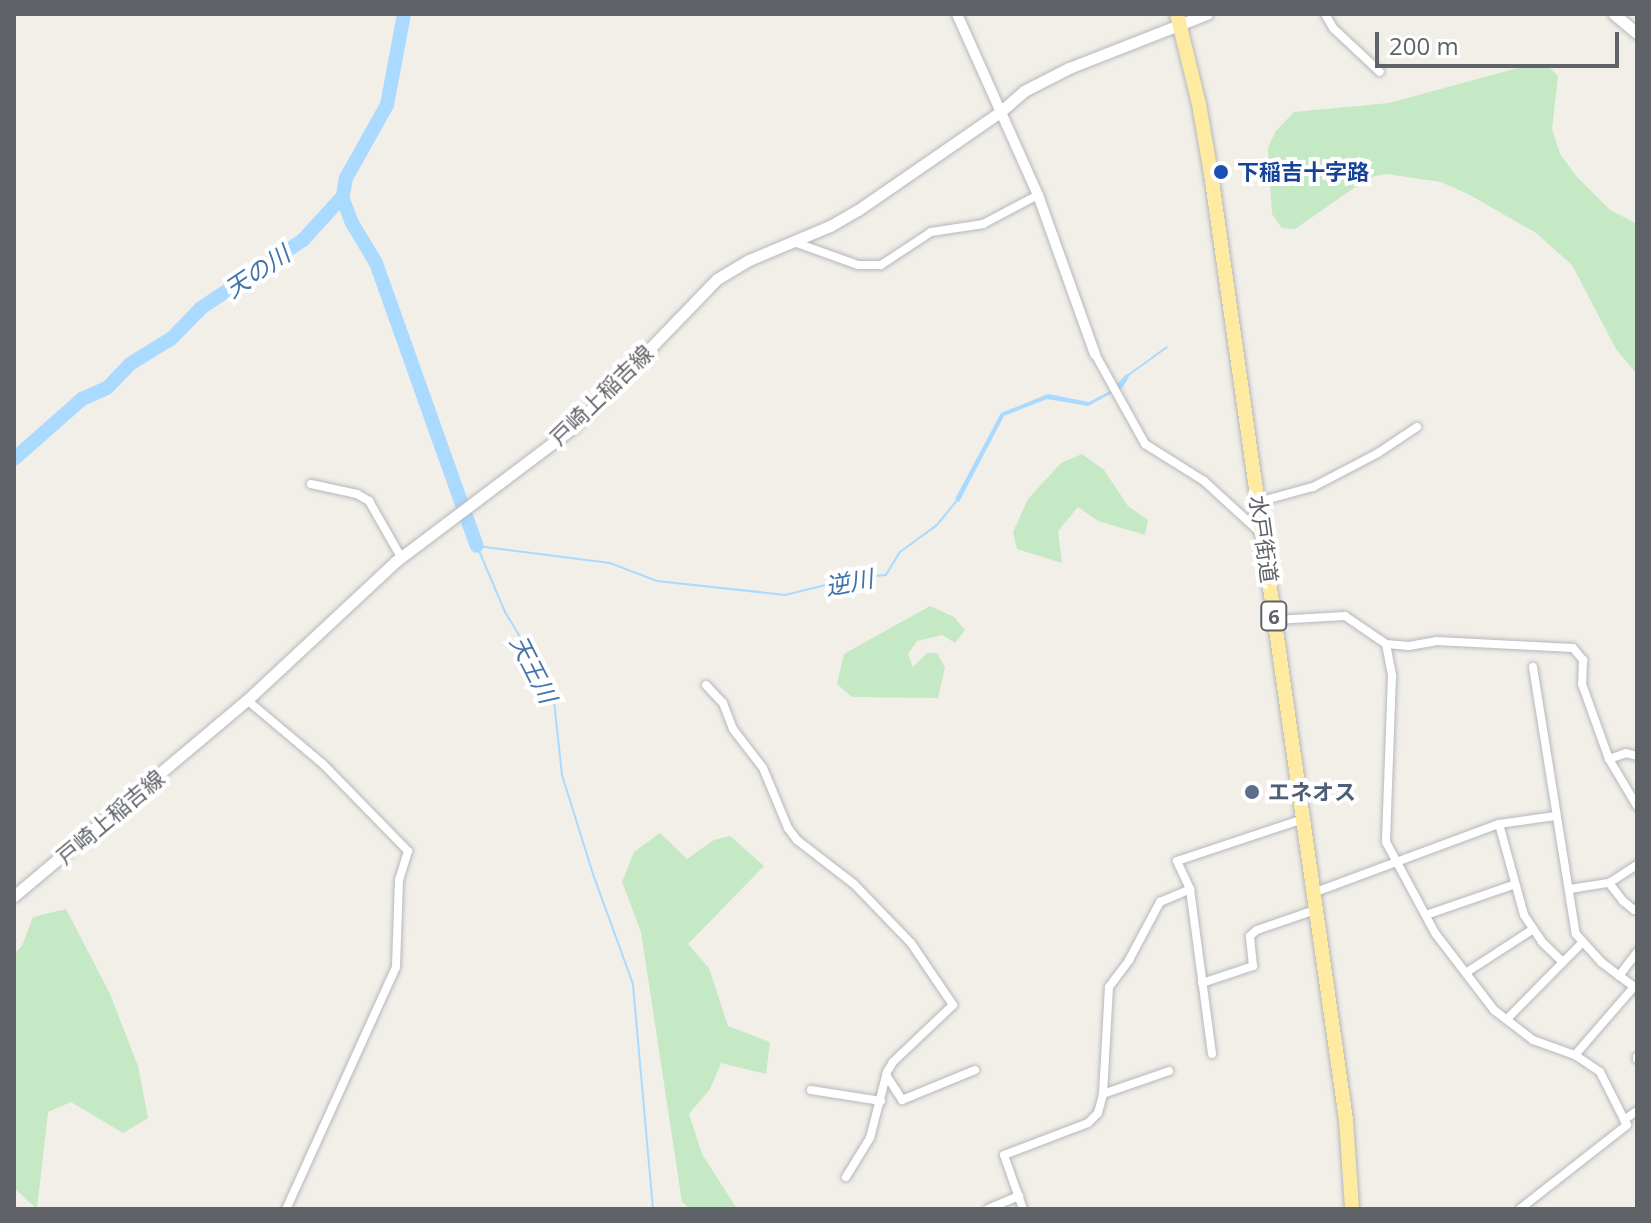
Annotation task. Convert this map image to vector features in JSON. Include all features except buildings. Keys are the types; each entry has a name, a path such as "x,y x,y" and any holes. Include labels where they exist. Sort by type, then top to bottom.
{"highway":[{"name":"水戸街道","path":"1179,20 1211,174 1346,1120 1352,1209"}],"main road":[{"name":"戸崎上稲吉線","path":"14,896 247,700 401,557 578,424 717,279 749,260 794,242 858,210 1000,112 1024,91 1179,20 1207,14"},
{"path":"1614,14 1637,32"}],"street":[{"path":"957,14 1038,195 1095,354 1145,444 1204,481 1263,536"},
{"path":"1325,14 1333,28 1380,72"},
{"path":"794,242 858,265 881,265 931,232 983,224 1038,195"},
{"path":"1258,502 1313,487 1417,427"},
{"path":"311,484 349,491 369,501 401,557"},
{"path":"1275,620 1345,616 1386,644 1409,646 1436,641 1573,648 1583,660 1582,684 1609,759 1637,806"},
{"path":"1386,644 1392,676 1386,842 1426,915 1494,1010 1533,1040 1575,1055 1600,1072 1627,1125 1520,1209"},
{"path":"1533,667 1576,934 1582,943 1636,988 1575,1055"},
{"path":"706,685 723,703 733,729 763,768 788,828 797,840 854,884 911,943 953,1005 905,1049 886,1075 870,1138 846,1177"},
{"path":"247,700 323,764 408,851 399,880 396,967 286,1209"},
{"path":"1609,759 1626,753 1637,756"},
{"path":"1313,893 1499,824 1555,816"},
{"path":"1212,1054 1190,889 1177,861 1303,819"},
{"path":"1499,824 1513,885 1532,930 1563,962"},
{"path":"1570,889 1609,883 1637,865"},
{"path":"1609,883 1623,901 1634,910 1637,908"},
{"path":"1426,915 1513,885"},
{"path":"1023,1209 1004,1155 1088,1123 1098,1113 1103,1094 1109,987 1129,960 1160,902 1190,889"},
{"path":"1202,983 1253,966 1250,936 1257,930 1315,910"},
{"path":"1467,972 1532,930"},
{"path":"1507,1019 1582,943"},
{"path":"1619,976 1637,952"},
{"path":"886,1075 902,1100 975,1070"},
{"path":"1103,1094 1169,1071"},
{"path":"811,1090 881,1101"},
{"path":"1624,1120 1637,1111"},
{"path":"988,1209 1019,1196"}],"green space":[{"path":"1532,64 1546,64 1558,76 1552,129 1560,154 1577,177 1610,210 1637,224 1637,374 1616,349 1572,265 1536,233 1441,182 1387,174 1375,176 1295,229 1282,228 1272,214 1268,148 1275,132 1294,112 1389,103"},
{"path":"1082,454 1104,470 1128,506 1148,520 1145,535 1098,521 1078,507 1058,531 1062,563 1017,549 1013,532 1028,499 1061,463"},
{"path":"930,606 954,617 965,630 955,643 942,635 917,641 908,654 913,667 927,653 937,653 945,668 938,698 852,697 837,684 844,654"},
{"path":"660,833 687,859 714,840 730,836 764,866 688,944 709,968 728,1026 770,1042 766,1074 721,1063 710,1089 689,1114 702,1154 737,1209 690,1209 682,1202 641,932 622,882 634,852"},
{"path":"66,909 110,994 138,1066 148,1118 123,1133 71,1102 48,1112 37,1209 14,1188 14,954 22,946 33,917"}],"water":[{"path":"1126,374 1129,377 1123,387 1088,406 1047,399 1004,416 959,502 955,499 1001,413 1048,394 1089,402 1112,390"}],"waterway":[{"name":"天の川","path":"14,459 82,399 107,388 130,364 172,338 201,308 303,240 343,196 346,178 387,105 404,14"},
{"name":"天王川","path":"342,197 352,223 376,263 477,546"},
{"name":"逆川","path":"1127,376 1167,347"},
{"name":"天王川","path":"653,1209 633,984 593,874 562,775 554,701 545,678 505,612 477,546 610,563 657,581 785,595 858,577 886,575 900,552 937,525 958,499"}],"place":[{"name":"下稲吉十字路","path":"1221,172"},
{"name":"エネオス","path":"1252,792"}]}
